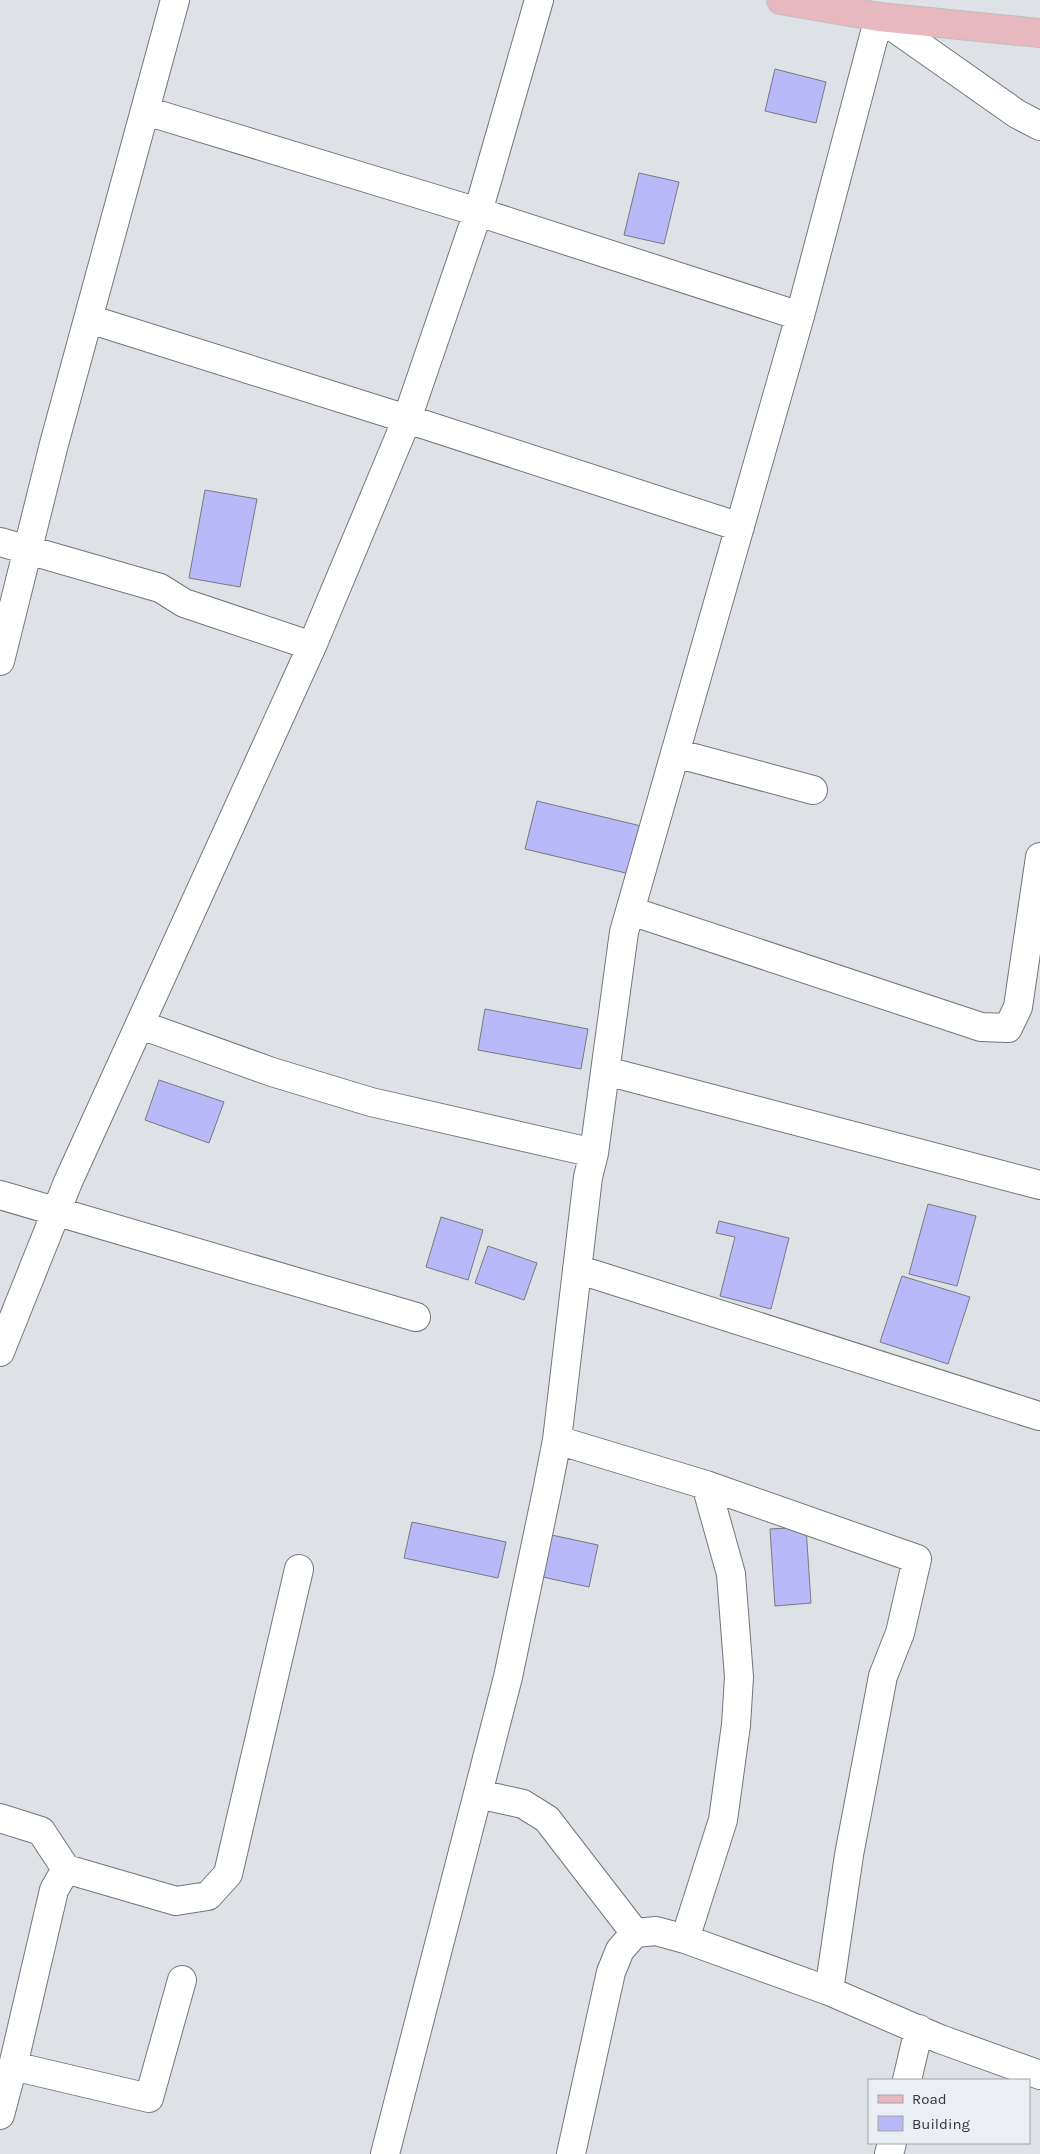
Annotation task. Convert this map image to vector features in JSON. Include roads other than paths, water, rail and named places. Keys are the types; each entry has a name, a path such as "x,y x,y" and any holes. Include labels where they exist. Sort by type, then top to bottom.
{"main road":[{"path":"781,0 879,17 1040,33"}],"street":[{"path":"0,661 174,0"},
{"path":"0,1352 68,1182 312,646 407,419 478,212 538,0"},
{"path":"385,2154 508,1677 556,1440 588,1177 594,1153 624,932 800,316 879,17 1017,114 1040,126"},
{"path":"146,111 478,212 800,316"},
{"path":"89,319 407,419 740,527"},
{"path":"0,542 160,588 184,603 312,646"},
{"path":"675,753 813,790"},
{"path":"630,911 980,1027 1008,1028 1018,1007 1040,858"},
{"path":"141,1025 272,1072 371,1102 594,1153"},
{"path":"606,1070 1040,1185"},
{"path":"0,1196 57,1211 416,1317"},
{"path":"577,1269 1039,1416"},
{"path":"556,1440 706,1485 917,1560 900,1633 883,1676 849,1855 829,1990"},
{"path":"685,1940 724,1820 736,1725 739,1677 731,1574 706,1485"},
{"path":"0,1818 41,1831 66,1869 176,1902 208,1896 228,1874 299,1568"},
{"path":"478,1794 523,1804 546,1819 635,1933"},
{"path":"0,2115 14,2066 54,1890 66,1869"},
{"path":"571,2154 611,1972 620,1950 635,1933 656,1931 829,1990 919,2028 940,2039 1040,2075"},
{"path":"14,2066 149,2098 182,1980"},
{"path":"907,2079 919,2028"}]}
